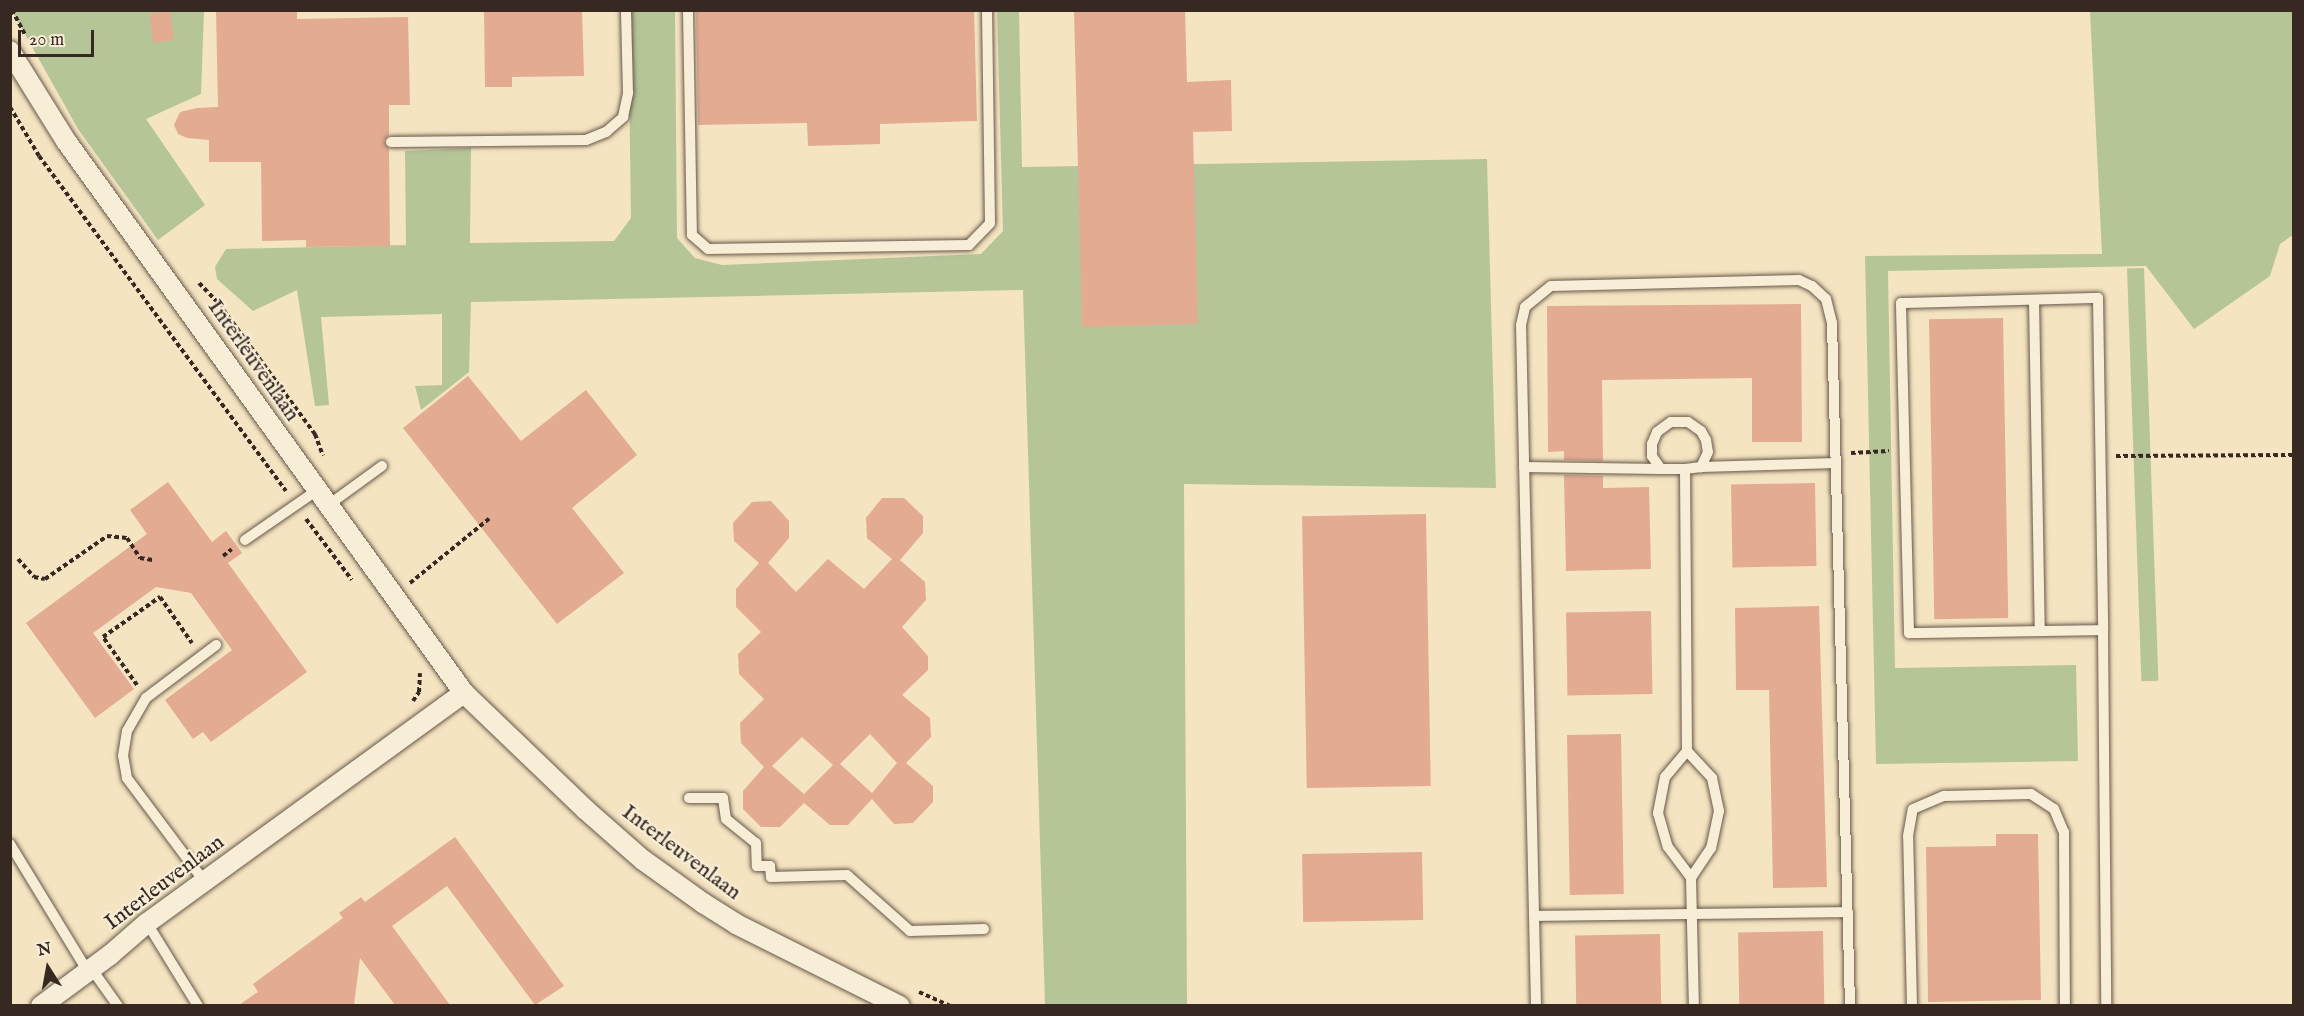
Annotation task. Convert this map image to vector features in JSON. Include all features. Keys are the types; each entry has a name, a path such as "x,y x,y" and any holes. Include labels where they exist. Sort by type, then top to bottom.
{"street":[{"name":"Interleuvenlaan","path":"10,51 66,141 321,499 464,693 586,810 643,860 702,903 736,924 900,1005"},
{"name":"Interleuvenlaan","path":"41,1005 147,923 464,693"}],"lane":[{"path":"391,142 586,140 606,132 623,117 628,93 626,10"},
{"path":"688,10 692,235 708,249 969,245 990,223 987,10"},
{"path":"1536,1005 1521,325 1525,307 1551,286 1799,280 1812,286 1826,299 1832,322 1850,1005"},
{"path":"2103,630 1909,633 1900,303 2098,298 2103,630 2106,1005"},
{"path":"2034,300 2040,631"},
{"path":"1661,469 1652,456 1652,444 1657,432 1671,422 1688,422 1701,431 1706,440 1708,452 1701,467"},
{"path":"1524,467 1685,470 1836,458"},
{"path":"245,540 321,499 344,493 382,466"},
{"path":"1685,470 1687,752 1665,777 1658,813 1668,847 1691,878 1694,1005"},
{"path":"204,881 127,778 123,756 127,731 134,714 146,698 216,645"},
{"path":"1687,752 1712,778 1719,811 1711,848 1691,878"},
{"path":"1912,1005 1908,836 1913,809 1944,796 2031,794 2054,808 2064,832 2065,1005"},
{"path":"688,798 723,798 726,819 756,843 757,866 770,867 771,877 847,875 910,932 984,929"},
{"path":"10,844 89,969 118,1005"},
{"path":"1535,916 1848,912"},
{"path":"147,923 198,1005"}],"path":[{"path":"12,10 28,40"},
{"path":"195,280 219,304 315,434 330,476 344,493"},
{"path":"1836,458 1904,451"},
{"path":"2100,456 2294,455"},
{"path":"394,598 490,518"},
{"path":"18,560 34,577 45,579 106,536 127,538 140,558 153,560"},
{"path":"403,574 416,592"},
{"path":"146,698 103,637 160,597 201,656"},
{"path":"915,991 951,1005"}],"green space":[{"path":"628,10 675,11 677,238 695,258 722,265 981,254 1003,231 997,11 1019,11 1022,167 1487,159 1496,488 1184,484 1187,1005 1045,1005 1023,290 471,302 469,372 421,410 415,386 442,385 442,314 321,317 329,405 315,406 297,290 253,311 217,279 215,267 226,249 406,245 405,151 471,148 470,243 614,241 631,218"},
{"path":"12,11 204,11 201,94 146,119 205,205 158,240 78,129"},
{"path":"2090,11 2293,11 2293,235 2280,244 2270,276 2194,329 2146,266 1888,271 1895,668 2076,665 2078,761 1876,764 1865,256 2102,254"},
{"path":"2144,268 2158,681 2141,681 2127,269"}],"building":[{"path":"216,10 297,10 297,19 408,17 410,105 389,105 389,135 384,141 389,149 390,246 306,247 306,240 262,241 261,162 209,162 209,140 187,138 178,134 174,125 180,112 218,107"},
{"path":"484,10 582,10 584,76 512,77 512,87 485,87"},
{"path":"696,10 974,10 977,121 880,124 880,144 808,146 807,123 698,125"},
{"path":"1074,10 1185,10 1187,82 1231,80 1232,131 1193,132 1198,324 1082,327"},
{"path":"170,11 174,40 153,43 149,14"},
{"path":"1801,304 1802,442 1752,442 1752,378 1602,380 1603,461 1564,460 1564,451 1548,452 1547,306"},
{"path":"2003,318 2008,618 1934,619 1929,319"},
{"path":"468,376 521,441 586,390 637,455 572,508 624,573 557,624 403,428"},
{"path":"1564,475 1603,476 1603,488 1649,487 1651,569 1566,571"},
{"path":"168,482 212,542 226,531 242,553 228,563 307,672 211,742 203,732 193,739 165,700 232,650 191,593 156,587 93,633 134,689 95,718 26,623 147,534 130,510"},
{"path":"1815,483 1816,566 1732,567 1731,484"},
{"path":"882,498 904,498 923,516 923,533 900,560 925,582 926,600 902,627 928,656 928,670 902,695 930,718 931,737 906,763 933,786 933,802 913,823 894,824 872,799 848,825 830,825 804,803 780,827 761,827 743,809 743,791 764,767 741,743 740,723 764,699 739,674 738,654 761,632 736,607 736,589 759,563 734,541 733,523 752,502 771,501 789,521 789,538 768,563 796,592 828,559 864,589 892,559 867,538 866,518","holes":["870,734 897,763 872,793 840,764","802,737 833,765 804,794 772,766"]},
{"path":"1426,514 1431,786 1307,788 1302,516"},
{"path":"1819,606 1827,887 1773,888 1769,690 1736,690 1735,608"},
{"path":"1651,611 1652,694 1567,695 1566,612"},
{"path":"1621,734 1624,894 1570,895 1567,735"},
{"path":"1996,834 2038,834 2041,1000 1928,1002 1926,847 1996,846"},
{"path":"455,837 564,986 535,1005 447,886 392,926 450,1005 395,1005 360,958 354,1005 239,1005 258,992 253,984 343,918 339,913 361,897 365,902"},
{"path":"1422,852 1423,920 1303,922 1302,854"},
{"path":"1823,931 1824,1005 1739,1006 1738,932"},
{"path":"1660,934 1661,1005 1576,1006 1575,935"}]}
